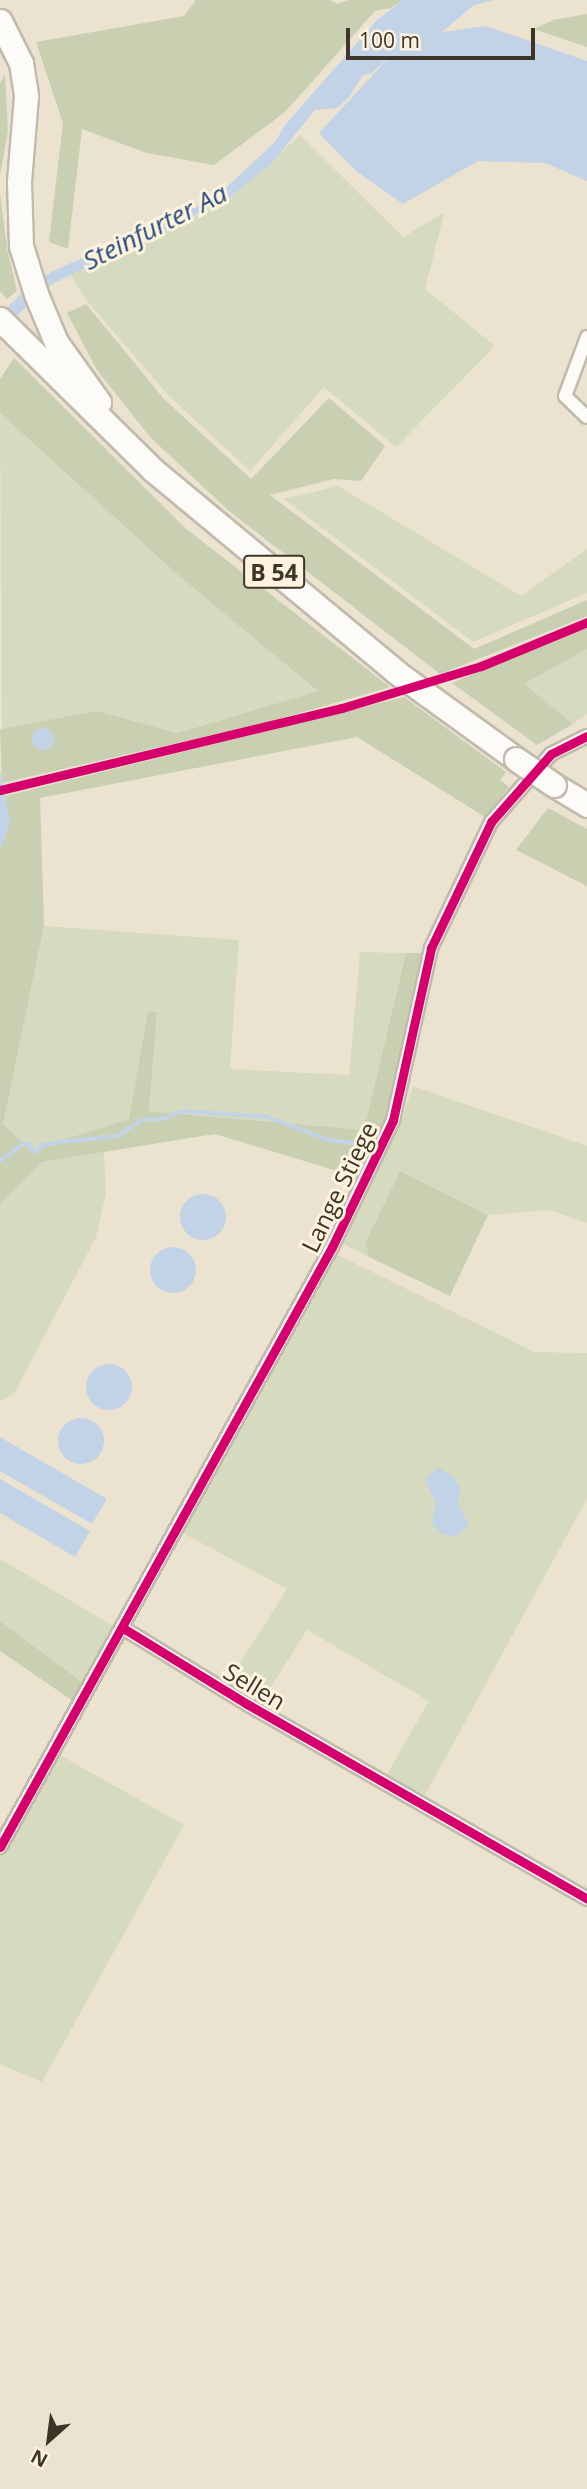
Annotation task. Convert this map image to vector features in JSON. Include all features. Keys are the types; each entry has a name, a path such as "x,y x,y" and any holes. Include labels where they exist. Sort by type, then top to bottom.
{"highway":[{"path":"0,21 21,63 26,96 19,182 21,246 36,294 56,342 92,394 153,470"},
{"name":"B 54","path":"0,319 153,470 396,672 516,760 587,805"}],"street":[{"path":"587,337 565,396 587,417"},
{"name":"Lange Stiege","path":"123,1628 332,1247 393,1120 431,948 491,822 551,754 587,736"},
{"path":"0,1847 123,1628"},
{"name":"Sellen","path":"123,1628 259,1711 587,1899"}],"green space":[{"path":"196,0 330,0 337,4 349,0 403,0 391,8 375,11 285,112 214,165 147,153 82,129 68,249 49,242 63,123 36,42 184,16"},
{"path":"587,14 587,47 534,29 553,20"},
{"path":"5,75 8,131 0,175 0,83"},
{"path":"300,135 403,237 444,213 425,289 495,346 396,447 324,387 250,471 168,395 88,302 71,275 225,203"},
{"path":"0,193 7,248 17,291 7,299 0,291"},
{"path":"86,304 164,399 251,479 329,398 385,446 361,481 334,479 270,495 474,649 587,600 587,616 440,674 229,511 150,437 97,370 67,313"},
{"path":"14,358 185,528 390,687 272,721 2,783 0,729 97,711 177,733 318,691 179,576 0,413 0,379"},
{"path":"0,413 179,576 319,691 176,733 97,711 2,729"},
{"path":"338,486 521,596 587,549 587,593 473,642 284,499"},
{"path":"587,625 587,649 524,684 573,724 537,745 452,683"},
{"path":"587,649 587,714 573,724 523,684"},
{"path":"404,697 506,772 500,780 509,787 485,817 357,737 40,798 44,926 3,1124 30,1150 129,1119 148,1011 157,1012 149,1111 364,1130 406,953 423,953 388,1117 357,1177 215,1134 42,1162 0,1204 0,850 10,821 5,796"},
{"path":"548,808 587,829 587,886 516,850"},
{"path":"44,926 239,940 230,1069 349,1075 360,952 406,953 364,1130 149,1111 157,1012 148,1011 129,1119 30,1150 3,1124"},
{"path":"413,1086 587,1146 587,1223 549,1210 488,1215 400,1171 365,1243 369,1257 342,1243 402,1119"},
{"path":"104,1152 106,1193 96,1237 14,1394 0,1401 0,1204 42,1162"},
{"path":"400,1171 488,1215 450,1296 369,1257 365,1243"},
{"path":"338,1255 534,1352 587,1353 587,1499 425,1795 386,1776 429,1701 307,1630 260,1704 226,1685 287,1589 183,1533"},
{"path":"0,1559 115,1627 82,1682 0,1621"},
{"path":"0,1621 82,1682 73,1701 0,1651"},
{"path":"58,1754 184,1825 42,2082 0,2064 0,1856"}],"water":[{"name":"Steinfurter Aa","path":"403,0 494,0 474,5 442,32 486,26 587,61 587,181 545,163 478,161 403,204 356,171 319,133 394,52 372,73 363,75 349,97 337,108 315,110 272,163 227,200 52,284 0,331 0,315 22,293 51,272 214,199 275,142 285,125 377,20"},
{"path":"43,728 51,731 54,739 51,747 43,750 35,747 32,739 35,731"},
{"path":"0,770 10,821 0,850"},
{"path":"203,1194 219,1201 226,1217 219,1233 203,1240 187,1233 180,1217 187,1201"},
{"path":"173,1247 189,1254 196,1270 189,1286 173,1293 157,1286 150,1270 157,1254"},
{"path":"109,1364 125,1371 132,1387 125,1403 109,1410 93,1403 86,1387 93,1371"},
{"path":"81,1418 97,1425 104,1441 97,1457 81,1464 65,1457 58,1441 65,1425"},
{"path":"0,1437 107,1499 92,1524 0,1471"},
{"path":"438,1467 455,1479 461,1489 458,1503 469,1525 456,1537 442,1534 432,1524 436,1503 425,1480"},
{"path":"0,1479 90,1531 75,1557 0,1513"}],"waterway":[{"path":"0,1161 23,1144 31,1144 32,1151 36,1152 42,1145 118,1136 141,1120 163,1119 183,1111 267,1117 329,1140 353,1143 366,1153"}],"cycle path":[{"path":"0,790 342,708 481,666 587,622"},
{"path":"0,1847 332,1247 393,1120 431,948 491,822 551,754 587,736"},
{"path":"123,1628 247,1704 587,1899"}]}
